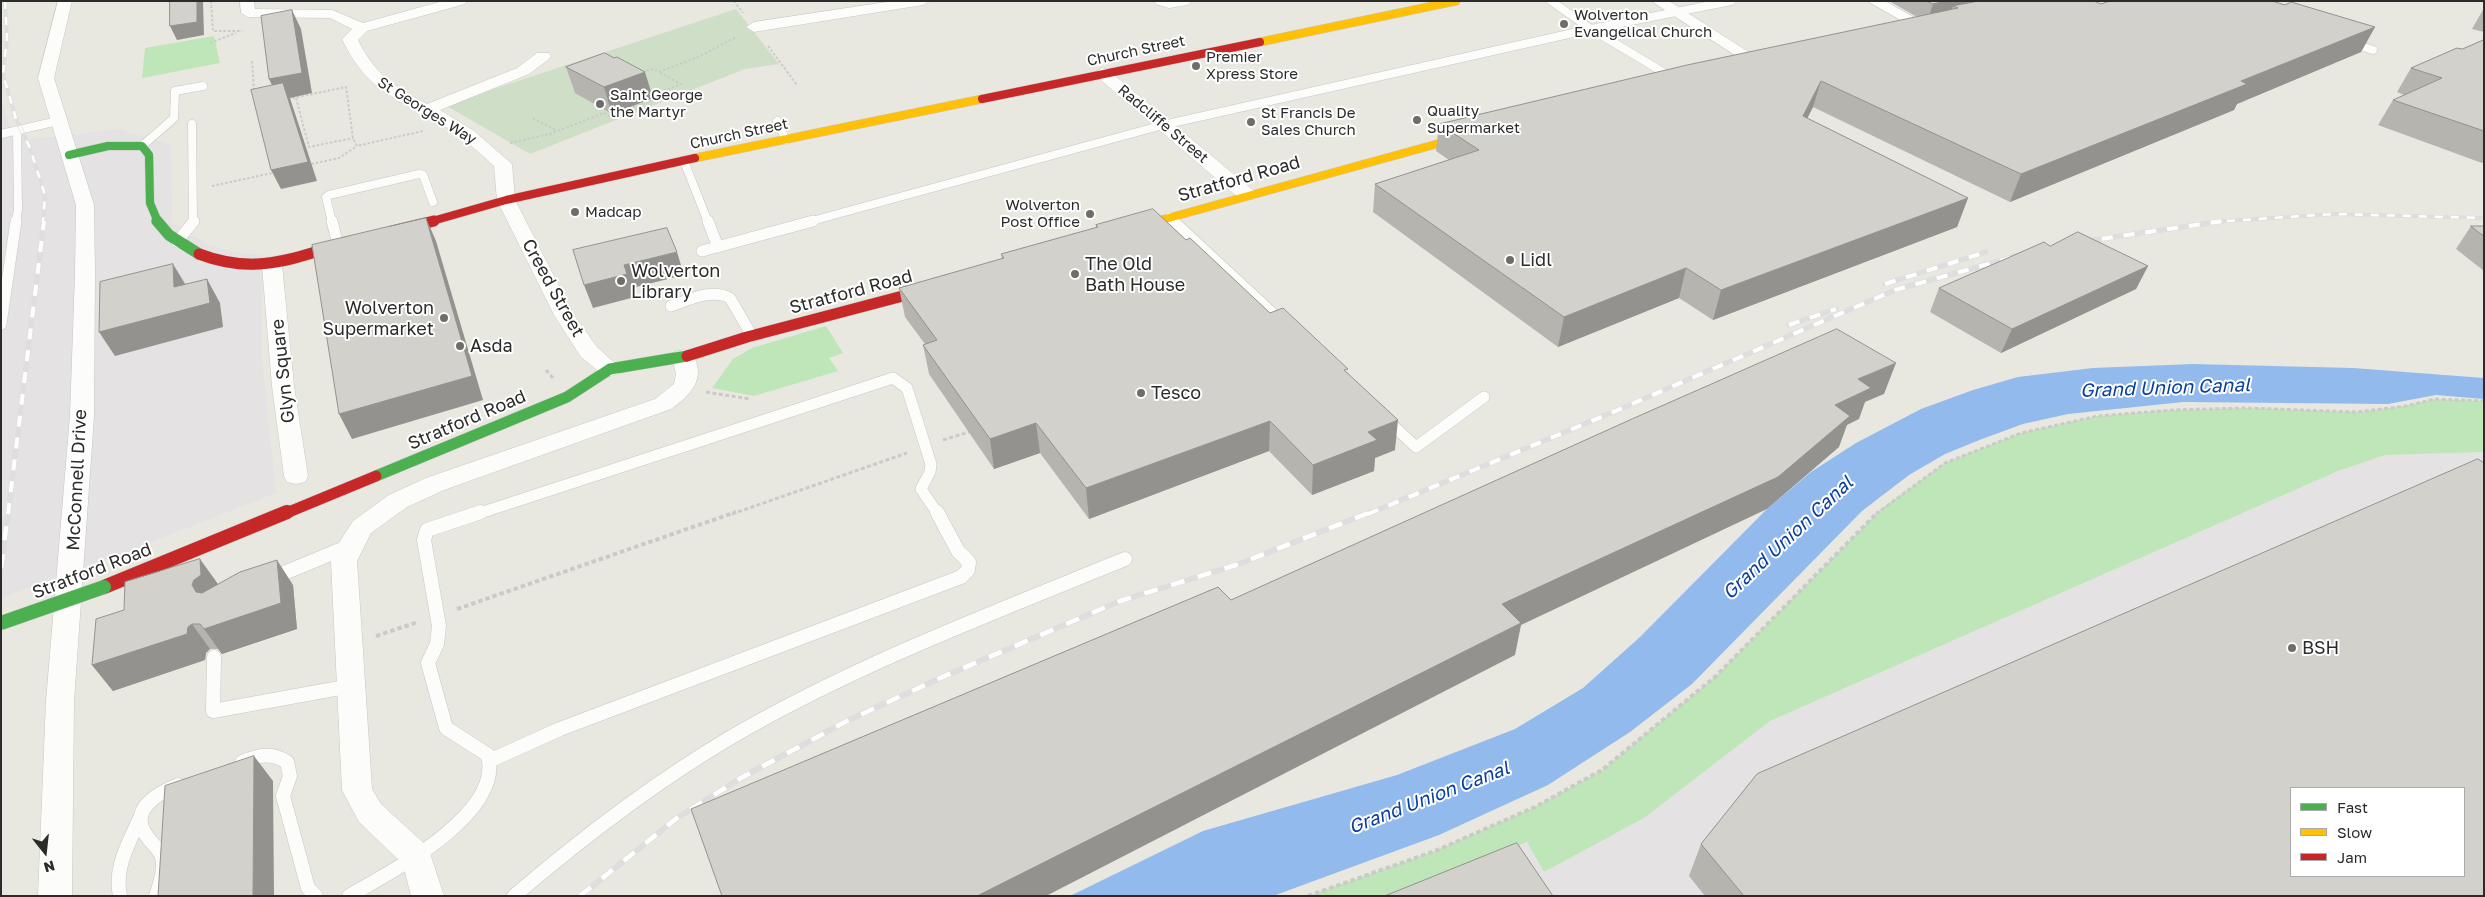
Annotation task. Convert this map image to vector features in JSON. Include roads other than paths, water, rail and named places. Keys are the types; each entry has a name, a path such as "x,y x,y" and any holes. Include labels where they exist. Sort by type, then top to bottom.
{"street":[{"name":"McConnell Drive","path":"55,896 60,701 82,416 85,284 85,206 46,78 65,1"},
{"path":"247,1 248,13 275,15 334,8 362,28 460,1"},
{"name":"Church Street","path":"383,233 506,200 684,161 1456,1"},
{"path":"1658,1 1766,64"},
{"path":"1874,1 1929,27"},
{"path":"754,27 920,2"},
{"path":"1908,32 1929,27"},
{"name":"St Georges Way","path":"362,28 350,39 357,57 372,77 394,93 453,125 503,164 506,200"},
{"path":"426,110 523,71 543,56"},
{"path":"1743,69 1766,64"},
{"name":"Radcliffe Street","path":"1102,73 1247,195"},
{"path":"1662,87 1681,83"},
{"name":"Stratford Road","path":"1114,234 1247,195 1487,131"},
{"path":"69,156 108,146 142,146 149,155 147,195 151,212 165,234 190,251 218,260 245,266 272,265 356,240"},
{"name":"Creed Street","path":"506,200 564,315 589,352 610,369"},
{"name":"Glyn Square","path":"272,265 283,386 296,476"},
{"name":"Stratford Road","path":"1,623 104,587 404,465 567,397 610,369 683,357 752,336 948,284"},
{"path":"428,896 417,857 370,813 357,790 344,561 350,546 362,527 398,501 435,484 641,414 663,404 683,387 689,375 683,357"}],"lane":[{"path":"1159,1 1168,4 1186,1"},
{"path":"1551,1 1591,29 1681,83"},
{"path":"702,251 1163,125 1591,29 1731,1"},
{"path":"2346,41 2373,50"},
{"path":"142,146 174,118 175,91 203,86"},
{"path":"1,134 17,132 58,121"},
{"path":"777,121 786,140"},
{"path":"177,242 194,221 192,124"},
{"path":"1,324 18,209 17,132"},
{"path":"684,161 718,247"},
{"path":"338,245 326,197 329,194 419,174 424,175 433,202"},
{"path":"1168,217 1292,332"},
{"path":"428,222 433,235"},
{"path":"671,306 717,293 726,295 752,336"},
{"path":"349,896 417,857 469,812 490,772 488,755 446,728 428,663 437,644 439,626 424,540 427,530 893,378 907,388 924,447 932,463 932,472 921,488 942,519 958,551 969,562 968,570 961,577 621,706 489,760"},
{"path":"1380,413 1416,446 1484,397"},
{"path":"264,582 350,546"},
{"path":"514,896 553,862 633,800 766,718 917,645 1124,559"},
{"path":"214,657 213,711 351,686"},
{"path":"228,767 263,754 275,754 287,762 290,776 283,796 308,888 316,896"},
{"path":"120,896 118,869 142,810 151,800 167,789 193,780"},
{"path":"139,820 143,831 160,854 162,869 156,896"}],"water":[{"name":"Grand Union Canal","path":"2193,364 2353,368 2484,378 2484,399 2436,395 2388,404 2183,402 2068,414 2023,424 1945,454 1909,475 1862,511 1692,684 1630,732 1548,785 1439,835 1273,896 1070,896 1203,831 1397,775 1515,729 1583,688 1640,637 1767,509 1811,472 1856,443 1921,409 1973,390 2018,377 2093,368"}],"railway":[{"path":"5,1 7,37 3,74 16,119 30,148 45,195 43,222"},
{"path":"2220,221 2334,214 2484,218"},
{"path":"8,514 44,221"},
{"path":"2080,242 2220,221"},
{"path":"2211,222 2220,221"},
{"path":"1885,284 1986,252"},
{"path":"1368,514 1618,410 1895,290 2017,256"},
{"path":"1789,325 1836,309"},
{"path":"1,568 8,512"},
{"path":"580,896 677,818 741,778 847,721 938,679 1120,601 1236,565 1371,512"}],"place":[{"name":"Wolverton Evangelical Church","path":"1564,24"},
{"name":"Premier Xpress Store","path":"1196,66"},
{"name":"Saint George the Martyr","path":"600,104"},
{"name":"Quality Supermarket","path":"1417,120"},
{"name":"St Francis De Sales Church","path":"1251,122"},
{"name":"Madcap","path":"575,212"},
{"name":"Wolverton Post Office","path":"1090,214"},
{"name":"Lidl","path":"1510,260"},
{"name":"The Old Bath House","path":"1075,274"},
{"name":"Wolverton Library","path":"621,281"},
{"name":"Wolverton Supermarket","path":"444,318"},
{"name":"Asda","path":"460,346"},
{"name":"Tesco","path":"1141,393"},
{"name":"BSH","path":"2292,648"}]}
